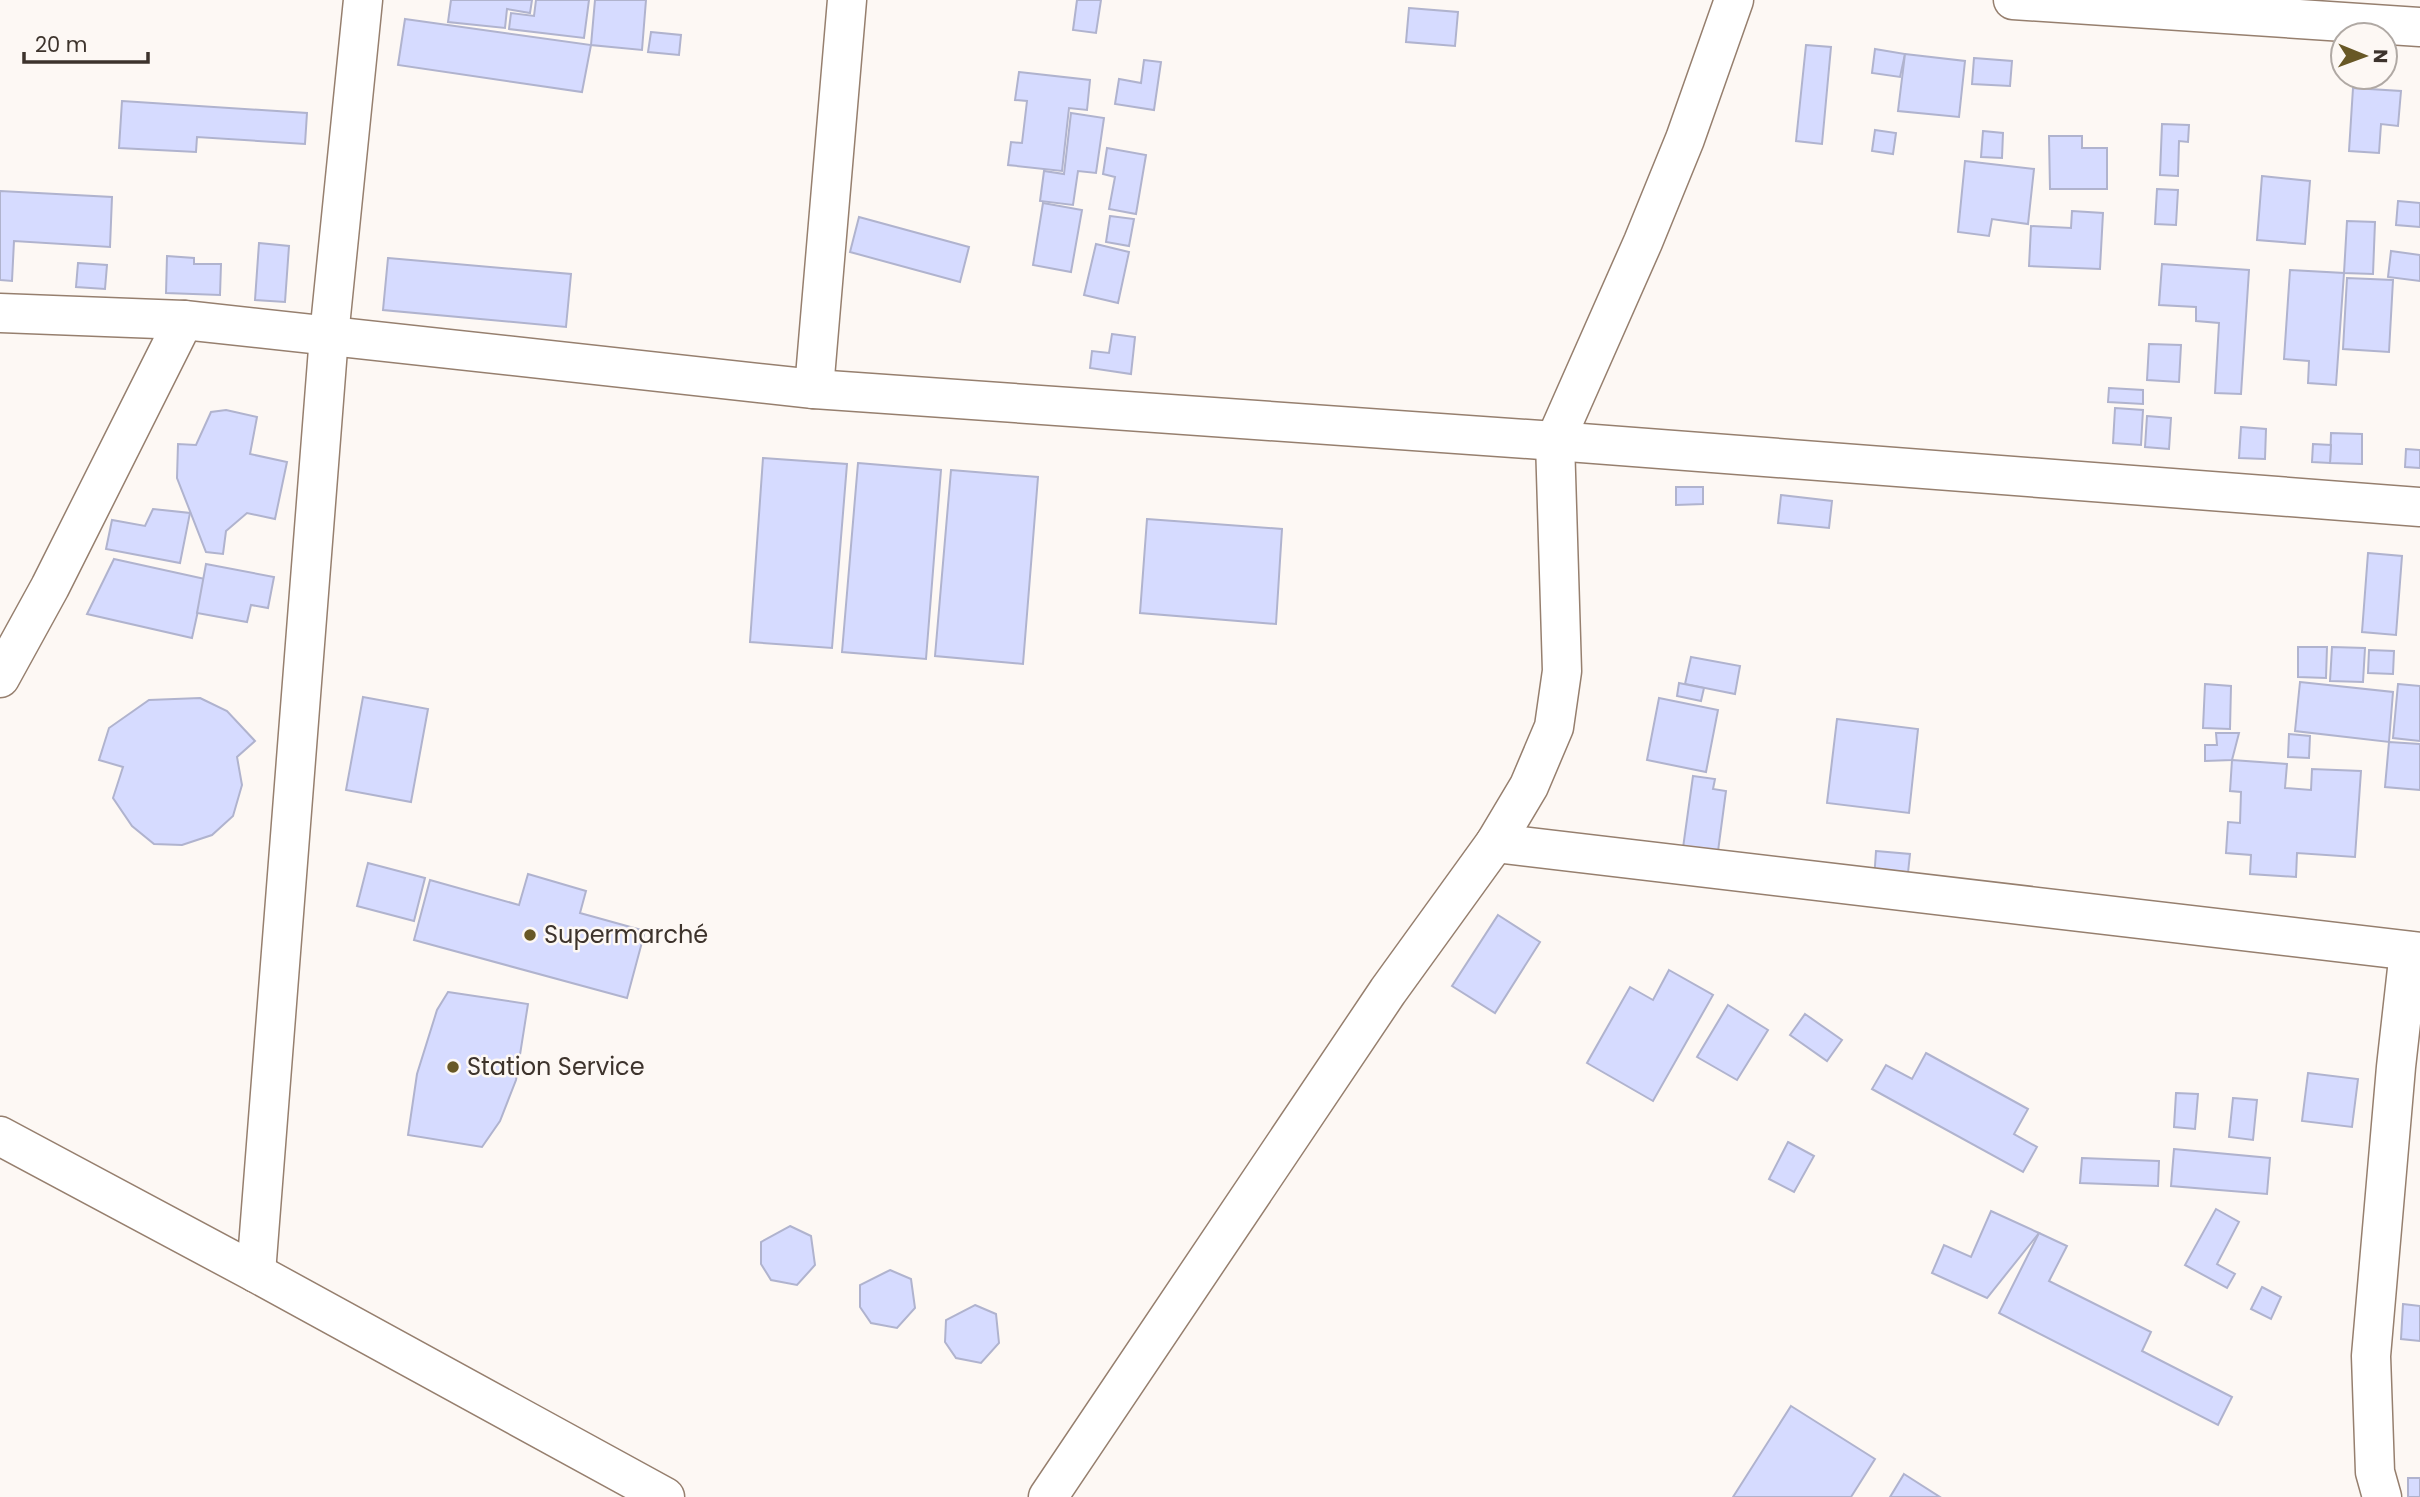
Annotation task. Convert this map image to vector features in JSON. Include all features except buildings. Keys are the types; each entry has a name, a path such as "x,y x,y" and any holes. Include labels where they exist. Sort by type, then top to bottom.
{"main road":[{"path":"256,1273 329,336 363,0"},
{"path":"814,389 847,0"},
{"path":"1048,1497 1388,991 1495,843 1529,786 1554,727 1562,671 1555,441 1643,242 1685,139 1734,0"},
{"path":"2013,0 2420,27"},
{"path":"0,313 184,320 814,389 1555,441 2420,507"},
{"path":"0,678 50,587 184,320"},
{"path":"1495,843 2414,952 2396,1068 2371,1356 2375,1472 2382,1497"},
{"path":"0,1136 665,1497"}],"place":[{"name":"Supermarché","path":"530,935"},
{"name":"Station Service","path":"453,1067"}]}
